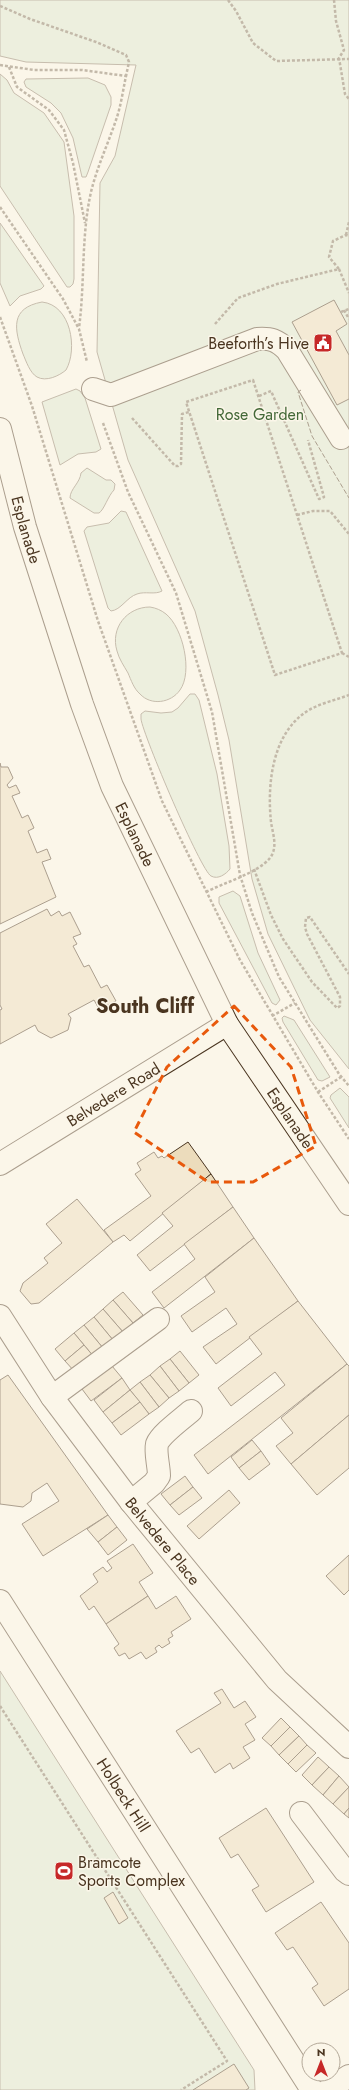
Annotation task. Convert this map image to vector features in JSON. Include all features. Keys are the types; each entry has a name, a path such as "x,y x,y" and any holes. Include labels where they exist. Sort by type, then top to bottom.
{"street":[{"path":"102,392 257,339 270,338 280,343 287,350 341,438"},
{"name":"Esplanade","path":"0,429 25,527 82,704 112,786 227,1024 349,1204"},
{"name":"Belvedere Road","path":"0,1164 227,1024"},
{"name":"Belvedere Place","path":"0,1316 52,1397 132,1502 277,1680 349,1747"},
{"path":"52,1397 158,1319"},
{"path":"132,1502 160,1476 157,1445 161,1438 191,1411"},
{"name":"Holbeck Hill","path":"0,1601 312,2090"},
{"path":"301,1813 345,1871 349,1874"},
{"path":"328,2090 349,2076"}],"path":[{"path":"228,0 254,43 276,61 318,61 340,58 349,59"},
{"path":"334,0 336,22 344,50 340,58 345,94 349,99"},
{"path":"0,6 30,19 96,42 126,55 129,62 117,119 97,167 85,225 83,298 79,329"},
{"path":"0,65 34,70 82,70 126,76"},
{"path":"9,67 17,87 49,110 64,130 74,163 85,225"},
{"path":"0,207 63,299 79,329 102,392 108,438 128,492 176,594 212,712 240,875 265,948 279,977 341,1077 349,1086"},
{"path":"349,222 348,235 333,241 329,257 339,269 349,293"},
{"path":"216,392 213,355 215,325 238,298 277,284 339,269"},
{"path":"349,309 342,311 349,320"},
{"path":"0,317 32,406 98,621 162,801 240,960 318,1092 349,1138"},
{"path":"342,653 275,675 186,402 253,380 342,653 349,657"},
{"path":"259,396 271,391 319,499 324,497 307,439"},
{"path":"102,392 175,466 182,464 182,414 189,412"},
{"path":"297,515 313,511 330,511 349,534"},
{"path":"206,892 254,869 269,858 275,846 271,819 270,787 274,763 282,740 294,722 304,713 315,707 349,696"},
{"path":"254,869 271,915 283,939 312,982 337,1008 340,1006 340,997 307,934 305,927 306,918 310,917 349,974"},
{"path":"272,1016 295,1003"},
{"path":"318,1092 341,1077"},
{"path":"0,1706 227,2061 181,2090"}],"highlighted area":[{"path":"234,1006 291,1067 316,1146 253,1182 208,1182 134,1132 167,1067"}],"green space":[{"name":"Rose Garden","path":"0,0 349,0 349,1069 310,1020 268,934 252,879 229,740 195,611 128,460 97,352 100,183 115,156 136,65 26,62 0,56"},
{"path":"0,74 7,80 14,93 44,113 64,142 74,216 74,279 73,284 70,287 67,287 0,186"},
{"path":"88,78 105,85 111,97 111,105 86,177 82,177 73,138 61,113 51,103 26,87 24,82 26,79"},
{"path":"0,223 44,286 41,289 20,296 10,306 0,283"},
{"path":"42,302 52,305 60,311 66,319 71,340 70,361 66,370 48,379 37,377 28,367 20,345 17,328 17,321 24,309"},
{"path":"76,389 80,391 85,398 101,449 96,452 78,454 60,465 42,402"},
{"path":"87,468 106,480 111,480 115,484 114,490 99,513 94,513 70,498 70,495 79,480 81,473"},
{"path":"121,511 126,512 162,591 156,593 137,594 115,610 111,611 108,608 84,531 87,527 109,523"},
{"path":"150,607 162,611 172,621 181,639 186,662 184,682 180,690 172,698 161,701 145,698 136,690 119,657 115,643 118,627 122,620 134,611"},
{"path":"190,694 195,694 199,700 217,774 229,846 230,869 219,877 211,876 196,852 151,750 141,719 141,714 145,711 161,713 172,712 178,708"},
{"path":"233,891 240,896 258,953 280,1000 276,1005 272,1003 219,903 219,897"},
{"path":"284,1016 294,1020 330,1077 322,1081 318,1080 283,1022 282,1018"},
{"path":"340,1088 349,1097 349,1128 330,1098 331,1095"},
{"name":"Bramcote Sports Complex","path":"0,1671 254,2070 255,2090 0,2090"}],"building":[{"name":"Beeforth’s Hive","path":"334,300 347,324 336,331 349,355 349,399 337,405 292,322"},
{"path":"0,763 1,767 8,767 13,778 7,785 9,788 16,785 20,793 12,796 22,818 28,815 34,828 28,831 37,853 47,849 51,859 42,862 56,897 0,924"},
{"path":"47,909 51,916 59,911 62,916 70,912 81,934 73,937 77,944 73,946 84,967 89,965 101,988 107,985 116,1001 99,1009 94,1000 68,1014 71,1018 68,1030 51,1038 38,1031 35,1025 0,1044 0,1010 2,1009 0,1005 0,933"},
{"path":"188,1142 211,1174 130,1241 124,1235 113,1242 104,1230 151,1196 135,1174 141,1170 137,1163 154,1152 158,1158 162,1156 164,1158"},
{"path":"211,1174 233,1207 150,1271 137,1255 173,1226 162,1213"},
{"path":"77,1199 113,1242 39,1303 31,1304 20,1291 23,1283 48,1263 44,1258 62,1243 46,1224"},
{"path":"233,1207 254,1238 164,1308 152,1292 195,1259 184,1244"},
{"path":"254,1238 298,1301 216,1364 203,1347 237,1324 226,1308 192,1332 181,1316 215,1292 205,1277"},
{"path":"123,1292 143,1315 133,1323 113,1300"},
{"path":"113,1300 133,1323 123,1332 103,1309"},
{"path":"298,1301 347,1364 208,1474 194,1455 285,1385 275,1372 231,1406 218,1388 262,1354 249,1337"},
{"path":"103,1309 123,1332 113,1340 94,1317"},
{"path":"94,1317 113,1340 103,1348 84,1325"},
{"path":"84,1325 103,1348 94,1357 74,1333"},
{"path":"74,1333 84,1345 65,1361 55,1349"},
{"path":"84,1345 94,1357 75,1372 65,1361"},
{"path":"180,1351 199,1375 189,1383 170,1359"},
{"path":"170,1359 189,1383 179,1391 160,1366"},
{"path":"347,1364 349,1366 349,1415 291,1464 276,1446 293,1433 281,1418"},
{"path":"112,1366 122,1378 91,1401 82,1389"},
{"path":"160,1366 179,1391 169,1398 150,1375"},
{"path":"8,1375 108,1515 43,1556 22,1524 59,1501 47,1483 32,1493 31,1501 23,1507 0,1504 0,1380"},
{"path":"150,1375 169,1398 159,1407 140,1382"},
{"path":"122,1378 130,1390 103,1412 94,1400"},
{"path":"140,1382 159,1407 149,1414 130,1390"},
{"path":"130,1390 140,1402 112,1423 103,1412"},
{"path":"140,1402 149,1414 121,1435 112,1423"},
{"path":"349,1415 349,1468 317,1495 291,1464"},
{"path":"252,1440 261,1451 239,1468 231,1457"},
{"path":"261,1451 270,1464 249,1480 239,1468"},
{"path":"185,1476 193,1487 170,1505 161,1494"},
{"path":"193,1487 202,1498 179,1515 170,1505"},
{"path":"229,1490 240,1503 199,1539 187,1526"},
{"path":"108,1515 117,1527 98,1542 87,1529"},
{"path":"117,1527 127,1540 108,1555 98,1542"},
{"path":"133,1544 153,1573 139,1582 148,1596 106,1624 94,1606 89,1610 80,1596 98,1582 93,1574 103,1567 107,1572 112,1568 107,1561"},
{"path":"349,1555 349,1590 344,1595 326,1576"},
{"path":"148,1596 156,1609 176,1596 191,1619 171,1632 173,1636 168,1639 170,1643 162,1648 159,1645 155,1648 157,1652 146,1659 141,1652 129,1659 125,1653 119,1656 114,1648 119,1644 106,1624"},
{"path":"222,1689 234,1708 245,1701 256,1717 245,1724 255,1740 243,1747 250,1758 233,1769 230,1763 215,1773 199,1748 191,1753 176,1731 221,1703 214,1693"},
{"path":"281,1718 290,1727 271,1746 262,1738"},
{"path":"290,1727 299,1736 279,1755 271,1746"},
{"path":"299,1736 307,1745 288,1764 279,1755"},
{"path":"307,1745 316,1753 296,1772 288,1764"},
{"path":"318,1757 329,1767 312,1785 302,1775"},
{"path":"329,1767 339,1776 323,1795 312,1785"},
{"path":"339,1776 349,1787 333,1804 323,1795"},
{"path":"349,1787 349,1808 344,1814 333,1804"},
{"path":"266,1808 314,1882 266,1912 252,1890 259,1886 238,1854 231,1858 219,1838"},
{"path":"349,1808 349,1818 344,1814"},
{"path":"113,1892 128,1918 119,1924 104,1898"},
{"path":"321,1902 349,1943 349,1989 324,2006 312,1988 318,1984 293,1947 287,1950 275,1933"},
{"path":"234,2064 249,2088 246,2090 193,2090"}],"fence":[{"path":"301,390 298,392 312,436 349,498"}],"place":[{"name":"Beeforth’s Hive","path":"323,343"},
{"name":"Bramcote Sports Complex","path":"64,1871"}],"district":[{"name":"South Cliff","path":"145,1006"}]}
